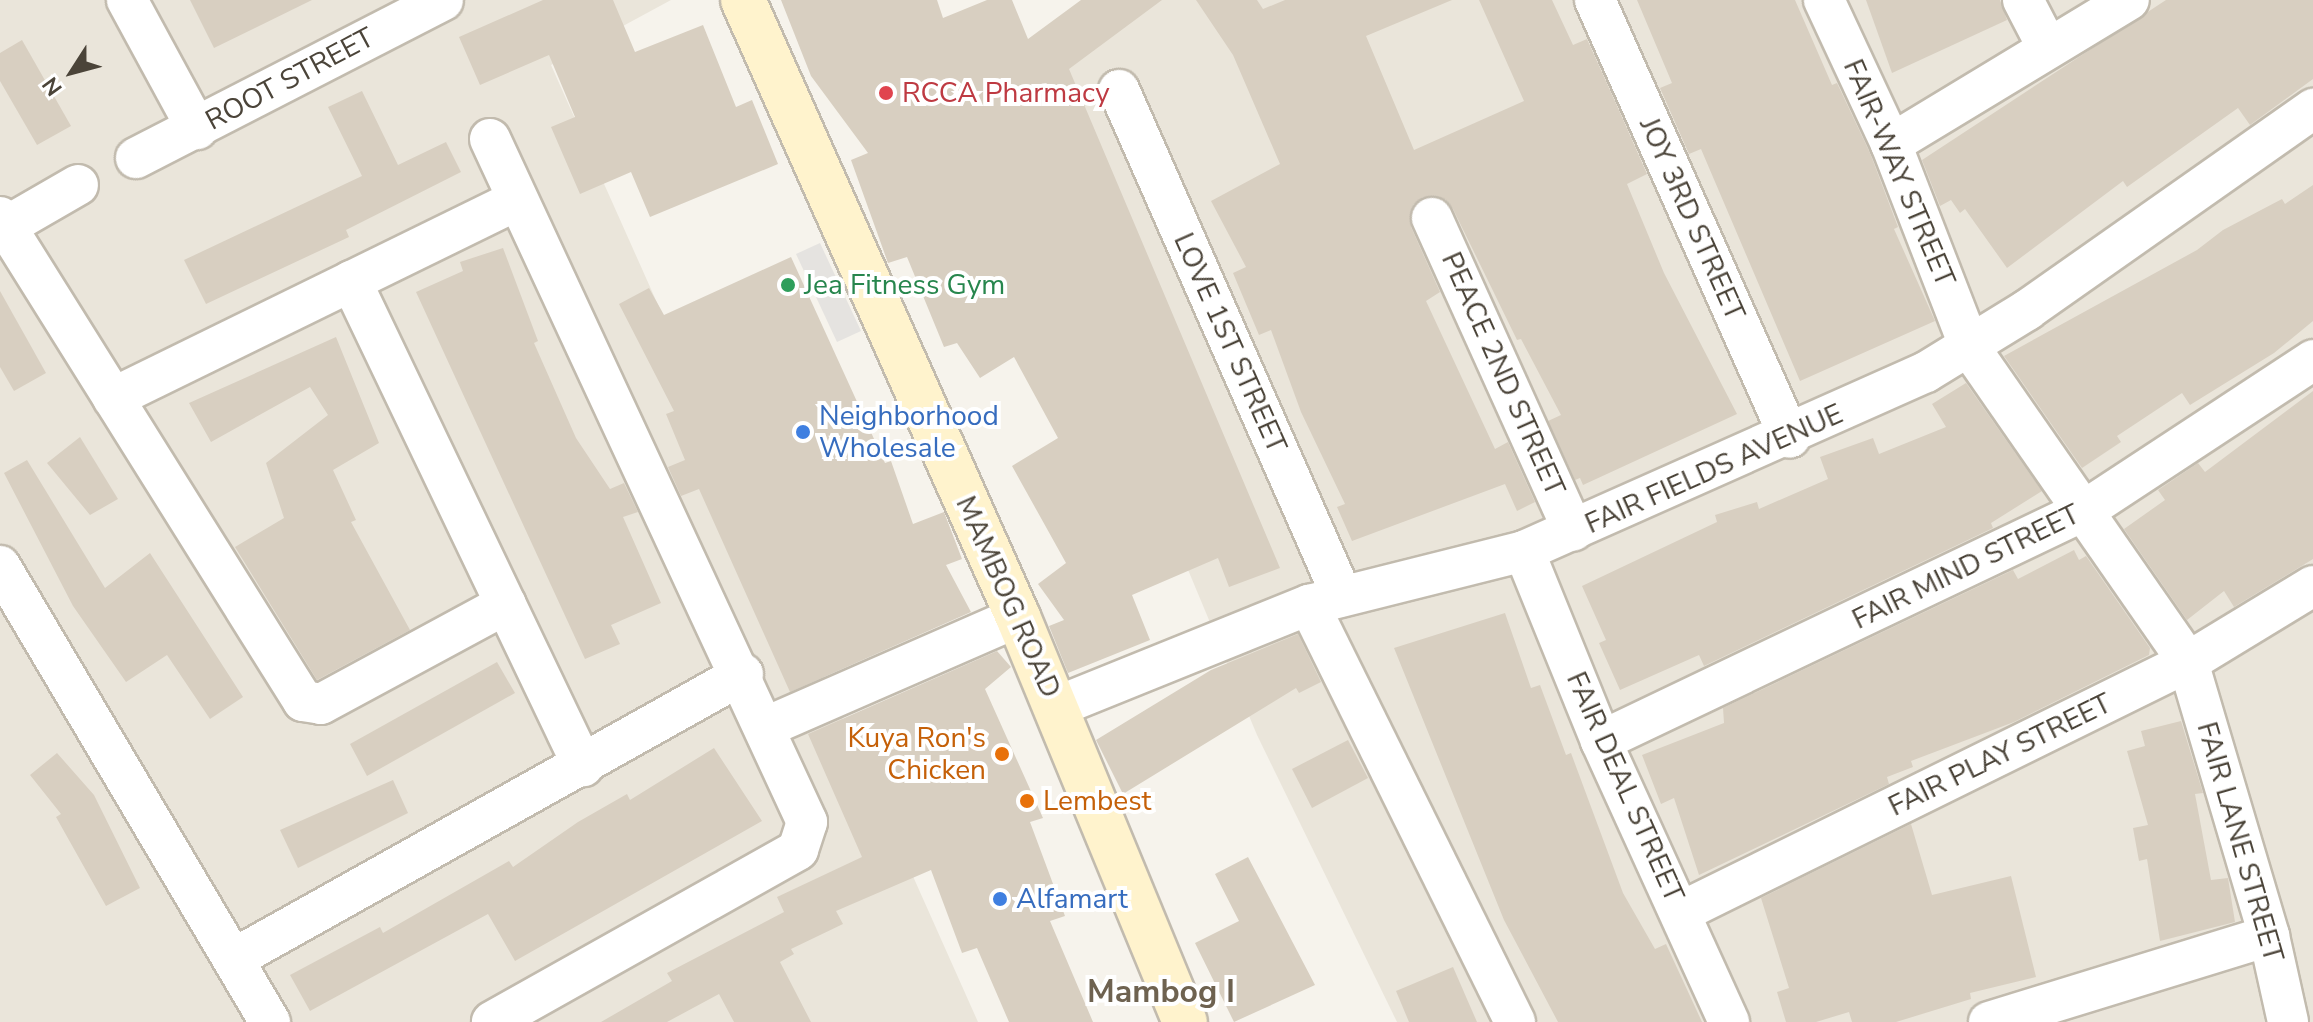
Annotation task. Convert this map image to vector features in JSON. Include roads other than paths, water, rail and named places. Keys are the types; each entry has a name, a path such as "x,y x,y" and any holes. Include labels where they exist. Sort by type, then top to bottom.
{"main road":[{"name":"MAMBOG ROAD","path":"743,0 1018,617 1185,1022"}],"street":[{"path":"127,0 197,129"},
{"name":"ROOT STREET","path":"136,158 197,129 399,9 443,0"},
{"name":"JOY 3RD STREET","path":"1595,0 1790,437"},
{"name":"FAIR-WAY STREET","path":"1824,0 1891,144 1970,348 2085,510"},
{"path":"2023,0 2048,48"},
{"path":"1891,144 2129,0"},
{"name":"LOVE 1ST STREET","path":"1119,90 1326,600 1515,1022"},
{"name":"FAIR FIELDS AVENUE","path":"1056,707 1326,600 1524,551 1790,437 1970,348 2313,109"},
{"path":"490,139 743,674 807,822 798,850 492,1022"},
{"path":"78,185 2,225 303,701 321,704 506,604"},
{"path":"113,398 517,200"},
{"name":"PEACE 2ND STREET","path":"1432,218 1573,531"},
{"path":"351,281 583,766"},
{"name":"FAIR MIND STREET","path":"1601,741 2085,510 2313,360"},
{"name":"FAIR LANE STREET","path":"2085,510 2188,662 2269,936 2288,1022"},
{"name":"FAIR DEAL STREET","path":"1524,551 1601,741 1729,1022"},
{"path":"0,566 235,958 270,1022"},
{"name":"FAIR PLAY STREET","path":"1681,912 2188,662 2313,586"},
{"path":"766,727 1018,617"},
{"path":"235,958 743,674"},
{"path":"1989,1022 2269,936"}],"place":[{"name":"RCCA Pharmacy","path":"886,93"},
{"name":"Jea Fitness Gym","path":"788,285"},
{"name":"Neighborhood Wholesale","path":"803,432"},
{"name":"Kuya Ron's Chicken","path":"1002,754"},
{"name":"Lembest","path":"1027,801"},
{"name":"Alfamart","path":"1000,899"}],"district":[{"name":"Mambog I","path":"1161,992"}]}
